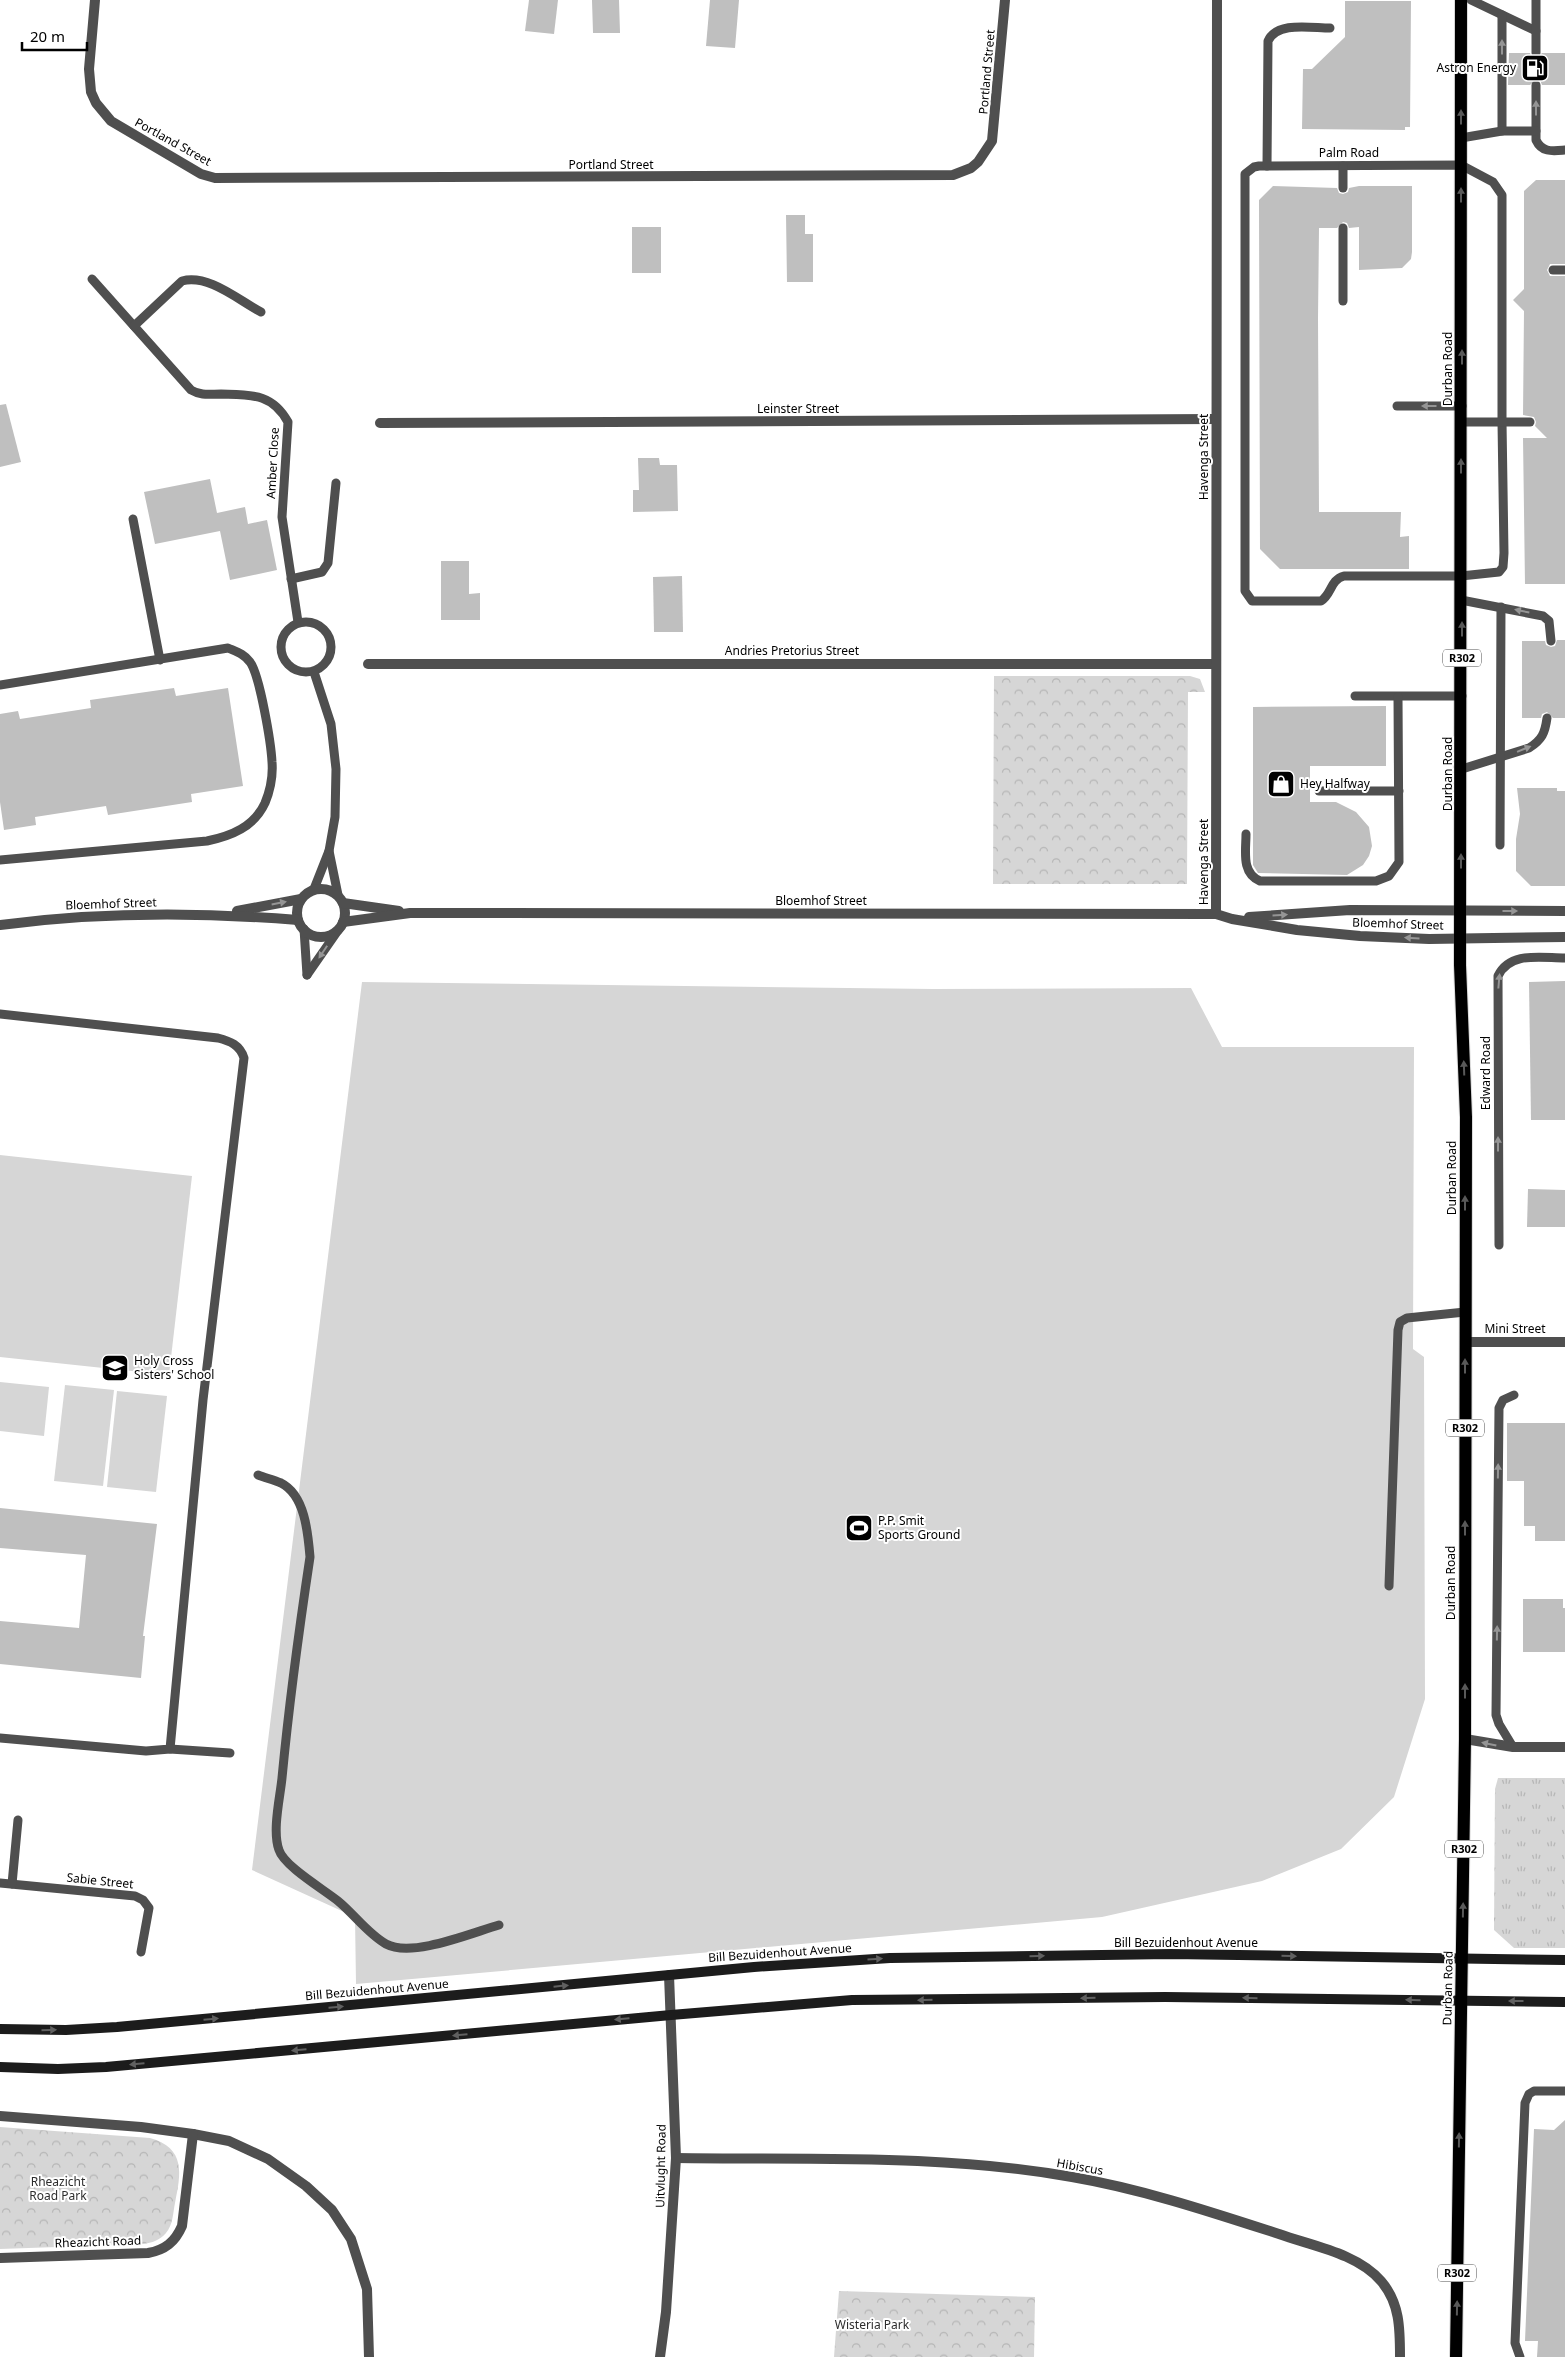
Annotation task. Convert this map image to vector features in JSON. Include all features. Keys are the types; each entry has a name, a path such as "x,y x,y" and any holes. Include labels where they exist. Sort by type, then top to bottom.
{"main road":[{"name":"Durban Road","path":"1456,2357 1465,1739 1466,1117 1460,938 1462,769 1461,0"},
{"name":"Bill Bezuidenhout Avenue","path":"0,2029 66,2030 136,2026 669,1975 890,1958 1171,1954 1565,1960"},
{"path":"0,2067 58,2069 106,2067 852,2000 1165,1997 1565,2002"}],"street":[{"name":"Portland Street","path":"95,0 89,75 91,92 102,113 121,127 201,174 215,178 943,177 971,168 986,152 992,141 1005,0"},
{"name":"Havenga Street","path":"1216,914 1217,0"},
{"name":"Leinster Street","path":"380,423 1216,420"},
{"name":"Andries Pretorius Street","path":"368,664 1216,664"},
{"name":"Bloemhof Street","path":"224,914 301,899 314,889 326,889 340,899 410,913"},
{"path":"301,899 297,913 298,920 304,929"},
{"path":"340,899 345,909 341,926"},
{"name":"Bloemhof Street","path":"1232,919 1350,910 1565,911"},
{"name":"Bloemhof Street","path":"304,929 317,937 332,934 341,926 410,913 1216,914 1232,919 1328,934 1429,939 1565,937"},
{"name":"Bloemhof Street","path":"0,925 104,915 224,914 298,920"},
{"name":"Mini Street","path":"1465,1342 1565,1342"},
{"path":"1465,1739 1513,1747 1565,1747"},
{"name":"Uitvlught Road","path":"660,2357 666,2312 676,2158 669,1975"},
{"path":"0,2116 141,2127 193,2134 229,2141 268,2159 306,2186 332,2210 351,2239 367,2289 368,2357"},
{"name":"Rheazicht Road","path":"0,2258 148,2253 166,2248 179,2234 182,2226 193,2134"},
{"name":"Hibiscus","path":"676,2158 938,2162 1072,2177 1150,2194 1244,2223 1361,2264 1381,2281 1395,2305 1399,2320 1400,2357"}],"lane":[{"path":"1471,0 1536,31"},
{"path":"1536,0 1536,53"},
{"path":"1502,15 1502,131"},
{"path":"1267,166 1268,41 1274,32 1283,28 1330,28"},
{"path":"1536,85 1536,140 1541,148 1545,150 1565,150"},
{"path":"1461,138 1502,131 1536,131"},
{"path":"1461,165 1493,182 1502,195 1504,553 1503,567 1499,572 1461,576"},
{"name":"Palm Road","path":"1461,165 1267,166 1254,167 1248,170 1245,179 1246,596 1256,602 1316,602 1325,598 1335,580 1344,576 1461,576"},
{"path":"1343,166 1343,188"},
{"path":"1343,228 1343,302"},
{"path":"1554,270 1565,270"},
{"name":"Amber Close","path":"92,279 191,390 204,395 267,398 282,411 288,422 282,517 298,622"},
{"path":"134,326 182,281 192,279 204,280 261,312"},
{"path":"1397,406 1462,406"},
{"path":"1461,422 1530,422"},
{"path":"291,578 322,572 328,563 336,483"},
{"path":"133,520 160,660"},
{"path":"1462,600 1543,616 1549,621 1551,640"},
{"path":"1500,845 1501,607"},
{"path":"298,622 319,626 330,638 330,654 327,662 314,672 306,673 290,667 281,653 284,636 298,622"},
{"path":"0,685 228,648 242,654 251,664 258,682 272,763 270,785 264,804 249,824 231,836 0,860"},
{"path":"314,672 331,724 336,769 335,817 329,851 314,889"},
{"path":"1355,696 1462,696"},
{"path":"1246,834 1247,869 1251,875 1260,881 1376,881 1383,879 1395,870 1399,862 1398,697"},
{"path":"1462,769 1529,748 1538,742 1545,733 1547,718"},
{"path":"1319,791 1399,790"},
{"path":"329,851 340,899"},
{"path":"304,929 307,975 341,926"},
{"name":"Edward Road","path":"1499,1245 1498,976 1507,963 1517,958 1565,958"},
{"path":"0,1014 218,1038 235,1044 241,1050 244,1058 203,1400 170,1749"},
{"path":"1389,1586 1398,1330 1400,1322 1406,1318 1465,1312"},
{"path":"1513,1747 1496,1715 1499,1408 1503,1400 1514,1395"},
{"path":"258,1475 281,1483 296,1497 304,1519 309,1548 292,1680 277,1824 279,1851 287,1862 327,1892 387,1945 417,1948 499,1925"},
{"path":"0,1738 146,1751 170,1749 230,1753"},
{"path":"12,1884 18,1820"},
{"name":"Sabie Street","path":"0,1883 135,1896 143,1900 149,1908 141,1952"},
{"path":"1520,2357 1515,2343 1525,2102 1529,2094 1534,2091 1565,2091"}],"green space":[{"path":"994,676 1190,676 1200,679 1205,692 1188,692 1187,884 993,884"},
{"name":"P.P. Smit Sports Ground","path":"362,982 933,989 1191,988 1222,1047 1414,1047 1413,1349 1424,1357 1425,1699 1394,1797 1341,1849 1262,1881 1102,1917 356,1984 355,1917 252,1870"},
{"path":"0,1155 192,1176 169,1375 0,1357"},
{"path":"0,1382 49,1387 44,1436 0,1431"},
{"path":"65,1385 114,1390 103,1486 54,1481"},
{"path":"117,1391 167,1396 156,1492 107,1487"},
{"path":"1498,1778 1565,1778 1565,1948 1514,1948 1494,1930 1495,1789"},
{"name":"Rheazicht Road Park","path":"0,2127 150,2138 162,2142 175,2155 179,2172 172,2219 168,2230 153,2242 143,2244 0,2249"},
{"name":"Wisteria Park","path":"839,2291 1035,2297 1034,2357 834,2357"}],"building":[{"path":"529,0 558,0 554,34 525,31"},
{"path":"592,0 619,0 620,33 593,33"},
{"path":"710,0 739,0 735,48 706,46"},
{"path":"1345,1 1411,1 1410,127 1405,127 1405,130 1302,129 1303,69 1312,69 1345,37"},
{"path":"1509,53 1530,53 1532,58 1536,59 1542,53 1565,53 1565,85 1542,85 1540,80 1536,79 1530,85 1508,85"},
{"path":"1536,180 1565,180 1565,264 1550,264 1547,270 1550,276 1565,276 1565,584 1525,584 1523,438 1547,438 1535,426 1534,417 1523,415 1524,311 1513,300 1524,289 1524,191"},
{"path":"1273,186 1337,188 1339,193 1343,194 1348,192 1349,188 1359,186 1412,186 1412,252 1411,259 1402,268 1359,270 1359,227 1349,228 1347,223 1343,222 1337,228 1319,228 1318,319 1319,512 1401,512 1400,537 1409,536 1409,569 1280,569 1260,549 1259,200"},
{"path":"786,215 805,215 805,234 813,234 813,282 787,282"},
{"path":"632,227 661,227 661,273 632,273"},
{"path":"6,404 21,462 0,467 0,405"},
{"path":"638,458 659,458 660,465 677,465 678,511 633,512 633,490 639,490"},
{"path":"210,479 217,513 245,507 248,524 267,520 277,570 230,580 220,531 155,544 144,492"},
{"path":"441,561 469,561 469,594 480,593 480,620 441,620"},
{"path":"682,576 683,632 654,632 653,577"},
{"path":"1557,640 1565,640 1565,718 1553,718 1547,712 1542,714 1541,718 1522,718 1522,641 1545,641 1546,645 1551,647 1555,646"},
{"path":"174,688 176,696 228,688 243,786 191,794 192,802 108,815 106,806 35,817 36,825 4,830 0,802 0,714 18,711 20,719 91,708 90,700"},
{"name":"Hey Halfway","path":"1386,706 1386,766 1310,766 1310,802 1336,802 1356,812 1369,827 1372,846 1369,856 1363,865 1347,875 1258,873 1253,865 1253,707"},
{"path":"1517,788 1557,788 1557,791 1565,791 1565,886 1531,886 1516,871 1516,839 1520,814"},
{"path":"1565,981 1565,1120 1531,1120 1529,982"},
{"path":"1528,1189 1565,1190 1565,1227 1527,1227"},
{"path":"1507,1423 1565,1423 1565,1541 1535,1541 1535,1526 1524,1526 1524,1481 1507,1481"},
{"path":"0,1508 157,1524 143,1636 145,1636 141,1678 0,1664 0,1621 79,1628 86,1555 0,1548"},
{"path":"1523,1599 1563,1599 1563,1608 1565,1608 1565,1652 1523,1652"},
{"path":"1565,2120 1565,2357 1537,2357 1538,2341 1525,2341 1534,2129 1554,2130"}],"place":[{"name":"Astron Energy","path":"1535,68"},
{"name":"Hey Halfway","path":"1281,784"},
{"name":"Holy Cross Sisters' School","path":"115,1368"},
{"name":"P.P. Smit Sports Ground","path":"859,1528"}]}
